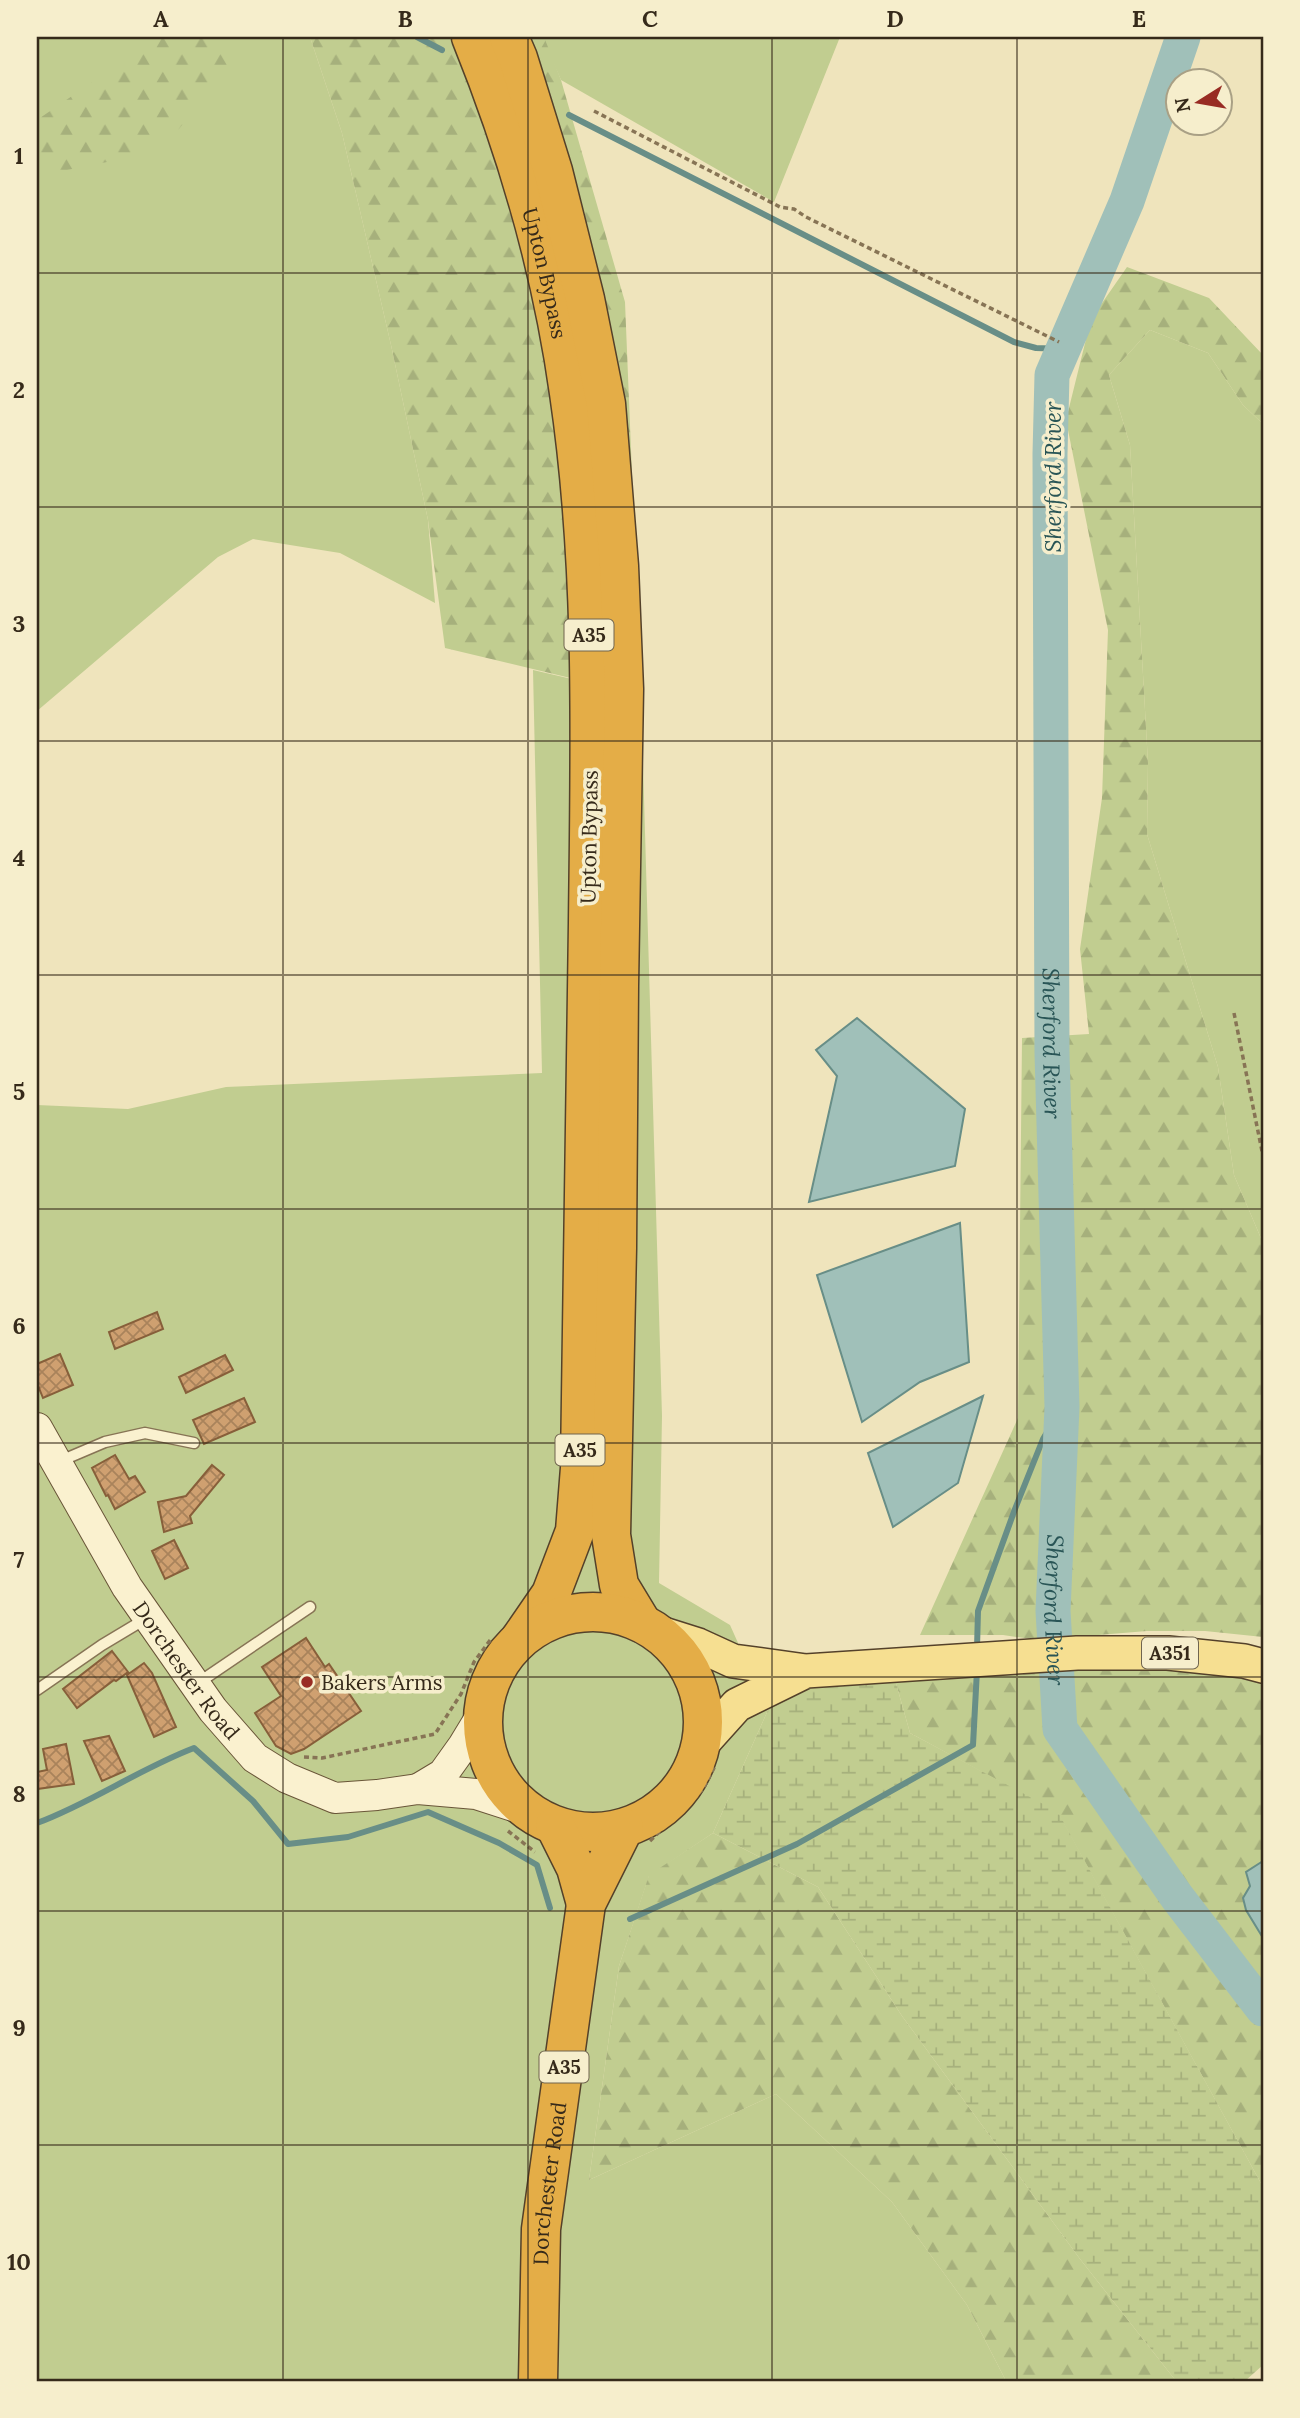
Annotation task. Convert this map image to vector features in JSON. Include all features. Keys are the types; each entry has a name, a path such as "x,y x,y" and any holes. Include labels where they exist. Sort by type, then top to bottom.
{"highway":[{"name":"Upton Bypass","path":"471,37 532,212 554,303 571,408 584,545 591,686 580,1468 575,1531 551,1594 508,1636"},
{"name":"Upton Bypass","path":"509,37 553,171 585,299 606,404 619,566 624,689 611,1535 619,1585 651,1628"},
{"path":"592,1611 618,1614 651,1628 681,1654 693,1675 709,1753 674,1797 651,1816 633,1838 589,1833 540,1818 501,1783 486,1750 483,1713 489,1685 501,1660 508,1636 566,1615 592,1611"},
{"name":"Dorchester Road","path":"538,2381 541,2229 586,1904 576,1868 540,1818"},
{"name":"Dorchester Road","path":"586,1904 633,1838"}],"main road":[{"name":"Dorchester Road","path":"37,1428 127,1587 213,1710 255,1758 287,1778 335,1798 418,1789 476,1794 540,1818"},
{"name":"A351","path":"651,1628 733,1661 806,1671 1000,1656 1077,1653 1168,1653 1244,1661 1263,1666"},
{"name":"A351","path":"709,1753 737,1705 806,1671"},
{"name":"Dorchester Road","path":"418,1789 443,1774 483,1713"}],"lane":[{"path":"55,1463 104,1442 145,1433 194,1443"},
{"path":"195,1685 310,1607"},
{"path":"37,1690 102,1645 149,1617"}],"path":[{"path":"594,111 780,207 794,209 1059,342"},
{"path":"1234,1013 1263,1156"},
{"path":"294,1757 322,1758 435,1734 461,1694 474,1662 508,1636"},
{"path":"633,1838 667,1827 703,1790 709,1753"}],"green space":[{"path":"37,37 310,37 342,133 391,345 428,520 435,603 340,553 253,539 218,557 37,711"},
{"path":"158,37 235,37 230,63 179,129 122,159 37,176 37,120"},
{"path":"310,37 544,37 561,80 625,302 641,695 445,648 428,520 391,345 342,133"},
{"path":"542,37 840,37 774,202 561,80"},
{"path":"1127,267 1209,298 1263,355 1263,424 1243,405 1208,353 1150,330 1109,375 1130,445 1148,763 1147,834 1218,1067 1234,1175 1263,1243 1263,1637 1205,1631 1147,1631 1038,1640 1003,1635 920,1635 1018,1418 1022,1038 1089,1034 1080,949 1102,798 1108,630 1066,420 1091,319"},
{"path":"1150,330 1208,353 1243,405 1263,424 1263,1243 1234,1175 1218,1067 1147,834 1148,763 1130,445 1109,375"},
{"path":"533,670 641,695 662,1416 659,1583 730,1625 768,1710 713,1833 649,1876 619,1966 589,2180 776,2094 892,2202 967,2305 1006,2381 37,2381 37,1105 128,1109 226,1087 542,1073"},
{"path":"1132,1661 1263,1677 1263,1861 1246,1872 1250,1886 1246,1910 1263,1938 1263,2187 1058,1813 910,1733 894,1676"},
{"path":"894,1676 910,1733 1058,1812 1263,2187 1263,2365 1245,2381 1176,2381 1080,2259 902,2016 818,1887 713,1833 768,1710 785,1691"},
{"path":"713,1833 818,1887 902,2016 1080,2259 1176,2381 1006,2381 967,2305 892,2202 776,2094 589,2180 619,1966 649,1875"}],"water":[{"path":"857,1018 965,1109 955,1166 809,1202 837,1076 816,1050"},
{"path":"960,1223 969,1362 920,1382 862,1422 817,1275"},
{"path":"983,1396 958,1483 893,1527 868,1453"},
{"path":"1263,1861 1263,1938 1246,1910 1243,1898 1250,1886 1246,1872"}],"building":[{"path":"157,1312 163,1329 115,1349 109,1332"},
{"path":"60,1354 73,1385 43,1398 37,1383 37,1364"},
{"path":"225,1355 233,1370 186,1393 179,1377"},
{"path":"244,1398 255,1422 204,1444 193,1420"},
{"path":"115,1455 129,1479 135,1476 145,1492 115,1509 92,1468"},
{"path":"212,1465 224,1475 190,1516 192,1523 164,1532 158,1502 186,1496"},
{"path":"174,1540 188,1568 165,1579 152,1551"},
{"name":"Bakers Arms","path":"306,1638 325,1667 329,1664 361,1711 304,1749 291,1754 276,1746 255,1713 281,1696 262,1667"},
{"path":"112,1651 128,1672 77,1708 63,1689"},
{"path":"144,1663 152,1673 176,1727 154,1737 127,1675"},
{"path":"109,1736 125,1771 102,1781 84,1741"},
{"path":"66,1744 74,1784 37,1789 37,1772 47,1770 43,1749"}],"waterway":[{"path":"417,37 442,50"},
{"name":"Sherford River","path":"1183,37 1127,201 1052,375 1052,1053 1062,1407 1053,1611 1060,1729 1177,1897 1263,2009"},
{"path":"569,115 1014,342 1036,348 1064,349"},
{"path":"977,1648 978,1611 1043,1439 1062,1407"},
{"path":"630,1919 797,1844 973,1745 977,1670"},
{"path":"37,1823 194,1748 253,1801 288,1844 348,1837 428,1812 499,1843 537,1865 550,1908"}],"place":[{"name":"Bakers Arms","path":"307,1682"}]}
